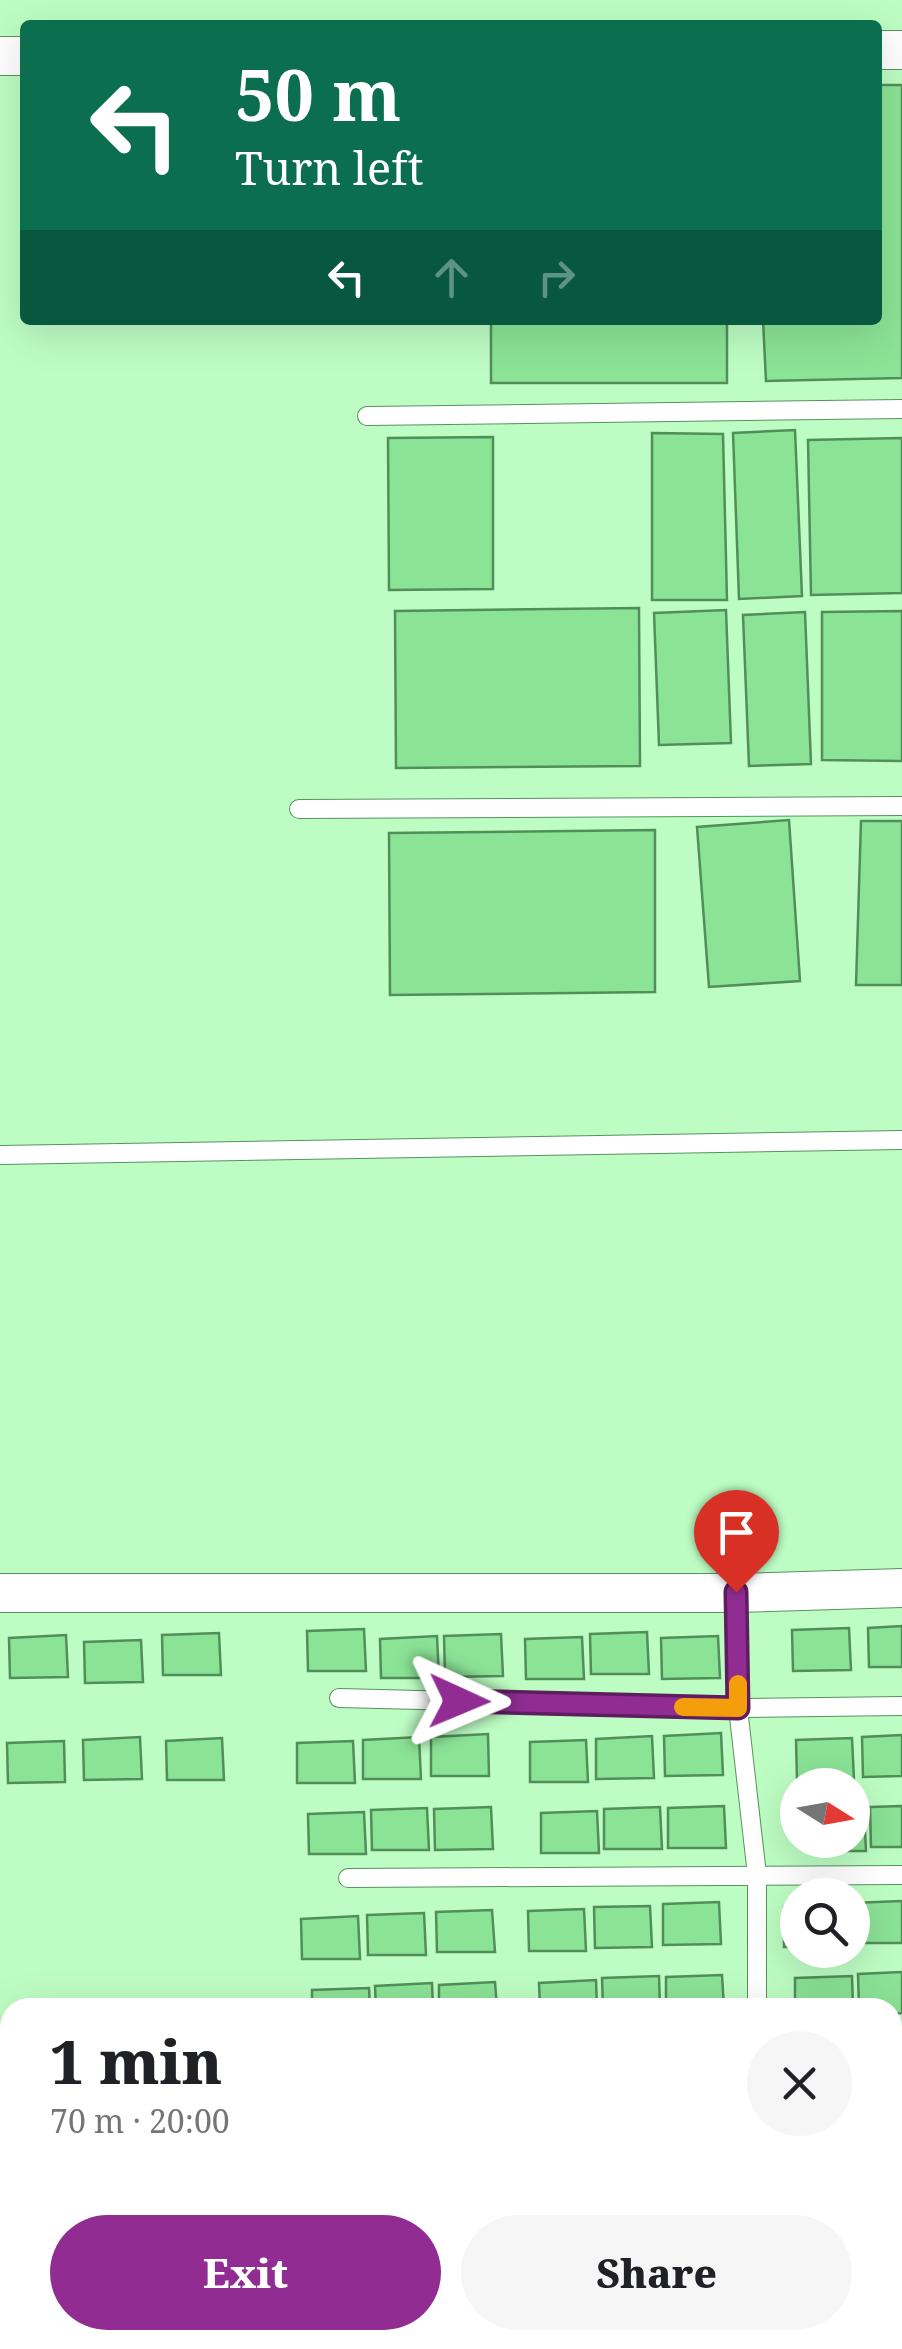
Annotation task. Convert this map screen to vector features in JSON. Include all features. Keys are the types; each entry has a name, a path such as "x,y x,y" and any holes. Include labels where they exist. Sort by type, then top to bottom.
{"street":[{"path":"0,1593 736,1592 902,1588"}],"lane":[{"path":"367,416 902,409"},
{"path":"300,809 902,806"},
{"path":"0,1155 902,1140"},
{"path":"736,1592 738,1708 757,1875 757,1998"},
{"path":"339,1698 738,1708 902,1706"},
{"path":"348,1878 902,1875"}],"building":[{"path":"882,85 902,85 902,378 766,381 763,325 882,325"},
{"path":"491,325 727,325 727,383 491,383"},
{"path":"795,430 802,596 739,599 733,433"},
{"path":"652,433 723,434 727,600 652,600"},
{"path":"493,437 493,589 389,590 388,438"},
{"path":"902,438 902,593 811,595 808,440"},
{"path":"639,608 640,766 396,768 395,611"},
{"path":"726,610 731,743 659,745 654,613"},
{"path":"902,611 902,761 822,760 822,612"},
{"path":"805,612 811,764 749,766 743,615"},
{"path":"789,820 800,981 709,987 697,827"},
{"path":"861,821 902,821 902,985 856,985"},
{"path":"655,830 655,992 390,995 389,833"},
{"path":"902,1626 902,1667 869,1667 868,1628"},
{"path":"849,1628 851,1670 793,1671 792,1630"},
{"path":"364,1629 366,1671 308,1671 307,1631"},
{"path":"647,1632 649,1674 591,1674 590,1634"},
{"path":"219,1633 221,1675 163,1675 162,1635"},
{"path":"501,1634 503,1676 445,1677 444,1636"},
{"path":"66,1635 68,1677 10,1678 9,1638"},
{"path":"437,1636 439,1678 381,1678 380,1639"},
{"path":"718,1636 720,1678 662,1679 661,1638"},
{"path":"582,1637 584,1679 526,1679 525,1639"},
{"path":"141,1640 143,1682 85,1683 84,1642"},
{"path":"721,1733 723,1775 665,1776 664,1736"},
{"path":"488,1734 489,1776 431,1776 431,1737"},
{"path":"902,1735 902,1776 870,1777 870,1768 863,1768 862,1737"},
{"path":"652,1736 654,1778 596,1779 596,1739"},
{"path":"140,1737 142,1779 84,1780 83,1740"},
{"path":"419,1737 421,1779 363,1779 363,1740"},
{"path":"222,1738 224,1780 167,1780 166,1741"},
{"path":"852,1738 853,1768 797,1768 796,1740"},
{"path":"586,1740 588,1782 530,1782 530,1742"},
{"path":"64,1741 65,1782 8,1783 7,1743"},
{"path":"353,1741 355,1783 297,1783 297,1743"},
{"path":"724,1806 726,1848 668,1848 668,1808"},
{"path":"902,1806 902,1847 871,1847 870,1807"},
{"path":"491,1807 493,1849 435,1850 434,1809"},
{"path":"660,1807 662,1849 604,1849 604,1809"},
{"path":"427,1808 429,1850 372,1850 371,1810"},
{"path":"597,1811 599,1853 541,1853 541,1813"},
{"path":"364,1812 366,1854 309,1854 308,1814"},
{"path":"902,1901 902,1943 870,1943 870,1902"},
{"path":"719,1902 721,1944 663,1945 663,1904"},
{"path":"650,1906 652,1947 595,1948 594,1907"},
{"path":"584,1909 586,1951 529,1951 528,1911"},
{"path":"492,1910 495,1952 437,1952 436,1912"},
{"path":"424,1913 426,1955 368,1955 367,1915"},
{"path":"358,1916 360,1959 302,1959 301,1919"},
{"path":"902,1972 902,1998 859,1998 858,1974"},
{"path":"722,1975 723,1998 666,1998 666,1977"},
{"path":"659,1976 660,1998 603,1998 602,1978"},
{"path":"852,1976 853,1998 795,1998 795,1978"},
{"path":"596,1980 597,1998 540,1998 539,1983"},
{"path":"495,1982 496,1998 439,1998 439,1985"},
{"path":"432,1983 433,1998 376,1998 375,1986"},
{"path":"369,1988 370,1998 312,1998 312,1990"}],"slow traffic":[{"path":"683,1707 738,1708 738,1684"}],"route":[{"path":"459,1701 738,1708 736,1592"}]}
